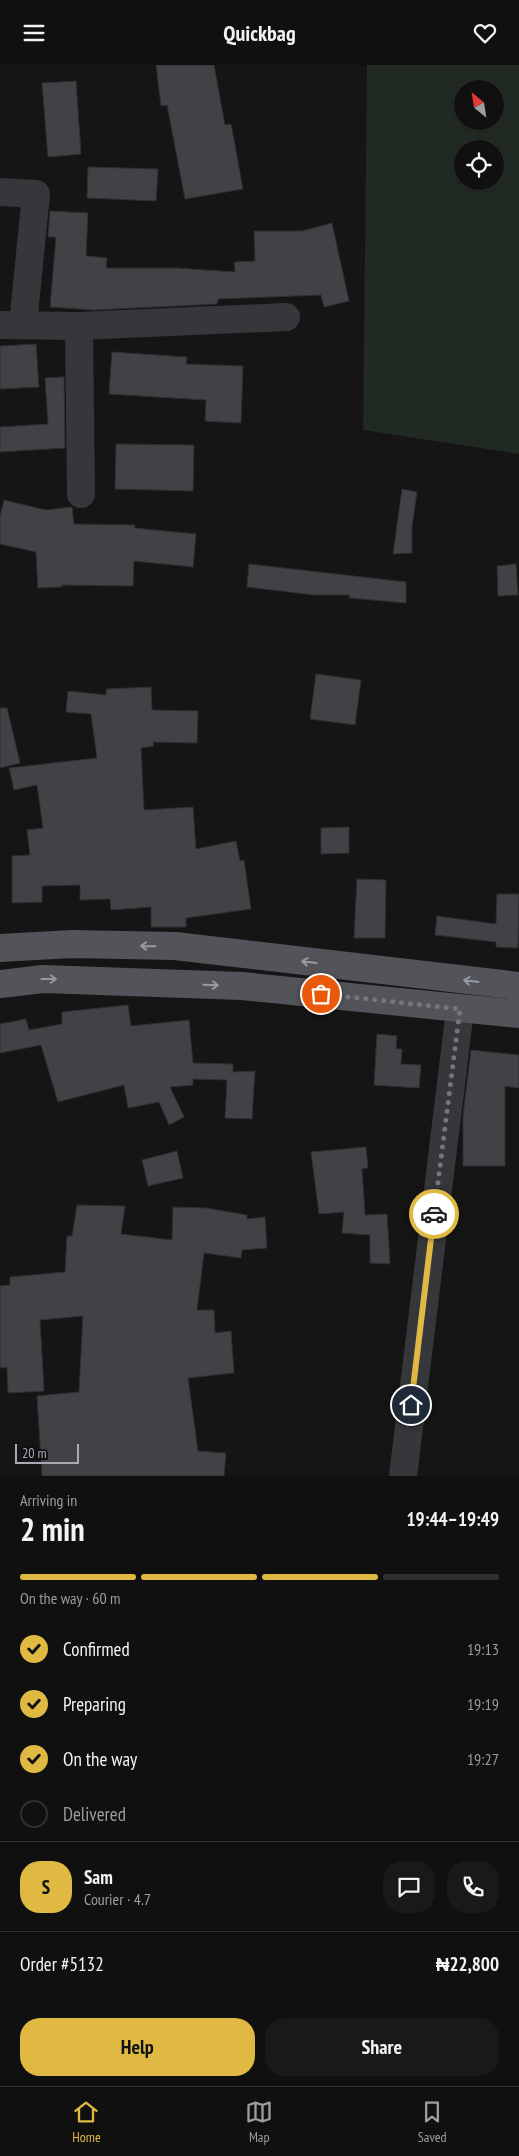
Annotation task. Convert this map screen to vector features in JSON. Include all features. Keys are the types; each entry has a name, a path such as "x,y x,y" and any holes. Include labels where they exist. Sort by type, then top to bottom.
{"main road":[{"path":"0,948 72,944 175,946 519,986"},
{"path":"0,983 43,979 242,986 519,1014"}],"street":[{"path":"0,192 36,194 11,324 79,325 286,317"},
{"path":"79,325 81,493"},
{"path":"403,1476 460,1009"}],"shaded area":[{"path":"367,65 519,65 519,454 363,430"}],"building":[{"path":"156,65 214,65 225,125 231,124 243,189 185,199 167,105 161,106"},
{"path":"76,81 81,154 48,157 42,83"},
{"path":"88,167 158,169 156,201 87,198"},
{"path":"50,211 88,213 86,256 107,258 106,268 176,268 235,272 234,262 255,261 254,231 302,231 332,223 349,301 324,307 321,295 218,299 217,304 93,310 50,307 56,237 48,237"},
{"path":"36,344 39,387 0,389 0,346"},
{"path":"112,352 187,357 186,364 243,366 241,423 205,421 206,400 109,394"},
{"path":"64,377 65,448 0,452 0,427 48,424 45,378"},
{"path":"116,444 194,445 193,491 115,489"},
{"path":"402,489 417,492 412,527 412,553 393,554"},
{"path":"4,500 46,510 72,507 74,524 135,525 134,528 196,534 193,567 134,561 133,586 62,585 62,587 38,588 36,552 0,544 0,516"},
{"path":"249,564 406,582 406,603 349,598 350,595 314,595 247,587"},
{"path":"516,564 518,595 498,596 497,566"},
{"path":"316,674 361,680 355,725 310,719"},
{"path":"151,687 152,710 198,711 197,743 153,742 154,746 141,748 144,810 193,807 196,849 236,841 240,861 244,860 251,909 186,918 186,927 151,927 151,907 111,910 110,899 80,900 80,885 42,886 42,902 12,903 12,856 30,855 27,830 43,828 37,785 14,790 9,768 97,758 91,714 66,712 68,691 106,695 106,689"},
{"path":"0,708 7,708 20,763 0,768"},
{"path":"349,827 349,853 321,854 321,828"},
{"path":"357,879 386,880 385,938 354,938"},
{"path":"497,894 519,894 518,948 496,947 496,942 435,935 437,916 496,924"},
{"path":"128,1005 131,1026 189,1020 193,1063 233,1064 233,1072 255,1071 252,1119 225,1118 227,1080 193,1079 193,1085 170,1087 184,1117 169,1125 159,1102 128,1108 124,1085 58,1102 41,1045 0,1053 0,1024 26,1019 29,1030 62,1024 62,1012"},
{"path":"377,1034 397,1036 396,1049 402,1049 401,1064 421,1065 419,1088 374,1085"},
{"path":"471,1050 519,1055 519,1088 505,1086 505,1166 463,1166 463,1115"},
{"path":"366,1147 368,1168 362,1169 365,1215 387,1214 390,1264 370,1263 370,1235 342,1233 344,1212 319,1214 311,1152"},
{"path":"177,1151 183,1178 148,1186 142,1160"},
{"path":"77,1205 125,1206 121,1234 172,1240 173,1207 206,1208 247,1215 247,1219 265,1217 267,1248 242,1250 241,1258 204,1253 197,1310 214,1310 215,1333 231,1331 234,1373 188,1378 198,1451 226,1453 224,1476 42,1476 37,1396 79,1392 83,1316 40,1320 44,1391 8,1393 7,1367 0,1368 0,1286 10,1285 10,1277 65,1272 67,1236 72,1236"}],"way so far":[{"path":"321,994 460,1009 434,1214"}],"route":[{"path":"411,1405 434,1214"}]}
